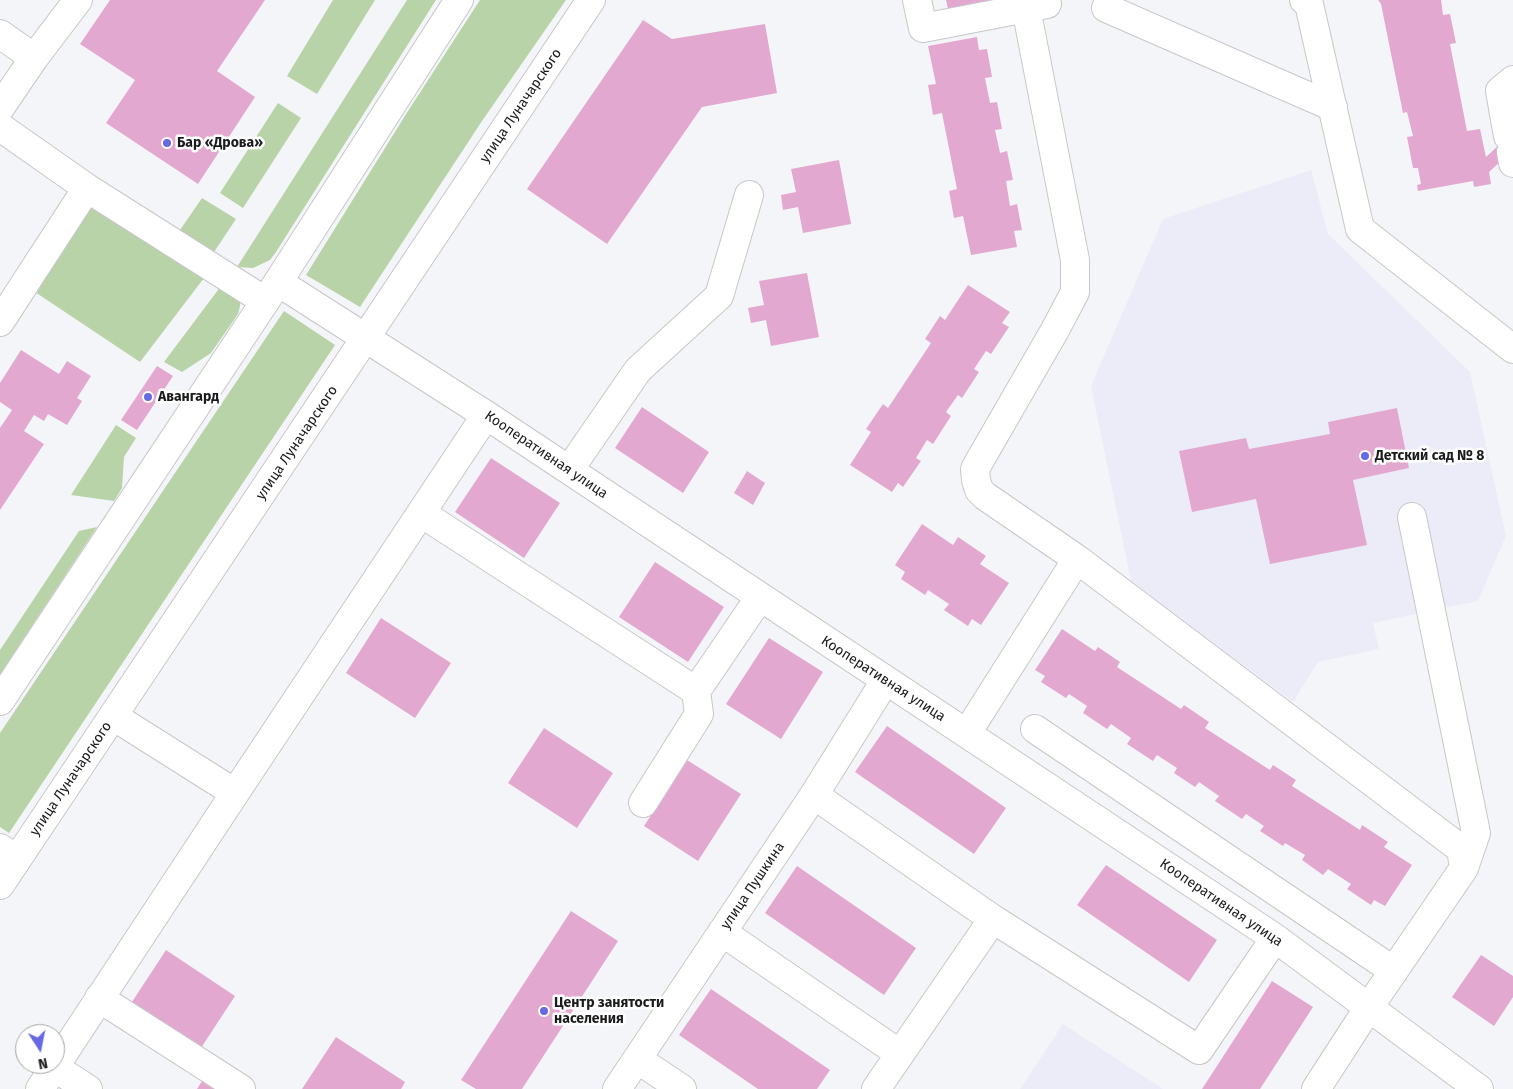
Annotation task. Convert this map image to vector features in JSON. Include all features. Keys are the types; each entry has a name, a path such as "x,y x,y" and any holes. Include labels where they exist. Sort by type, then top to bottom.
{"street":[{"path":"0,108 34,58 78,0"},
{"path":"0,701 271,292 460,0"},
{"name":"улица Луначарского","path":"0,885 9,854 113,716 592,0"},
{"path":"917,0 923,28 1037,6 1075,260 1075,292 975,469 979,490 1077,559 1461,850 1464,868"},
{"path":"1304,0 1309,4 1360,229 1513,349"},
{"path":"1106,8 1333,107"},
{"path":"0,34 34,58"},
{"path":"1511,150 1500,91 1513,80"},
{"name":"Кооперативная улица","path":"0,127 87,188 271,292 366,339 486,415 1275,938 1480,1089"},
{"path":"0,322 87,188"},
{"path":"569,470 638,370 719,296 749,195"},
{"path":"88,1089 47,1078 486,415"},
{"path":"421,513 696,691"},
{"path":"1316,1089 1369,1007 1464,868 1476,833 1412,517"},
{"path":"967,733 1077,559"},
{"path":"643,803 699,714 696,691 760,597"},
{"name":"улица Пушкина","path":"617,1089 814,795 886,681"},
{"path":"113,716 235,793"},
{"path":"1035,729 1394,971"},
{"path":"814,795 993,918 1199,1050 1275,938"},
{"path":"876,1089 993,918"},
{"path":"722,932 900,1054"},
{"path":"99,998 241,1089"},
{"path":"637,1059 682,1089"}],"shaded area":[{"path":"1311,170 1328,234 1470,372 1506,536 1478,601 1373,623 1379,649 1318,662 1293,702 1131,581 1091,386 1163,219"},
{"path":"1063,1024 1163,1089 1020,1089"}],"green space":[{"path":"333,0 375,0 317,94 287,76"},
{"path":"407,0 436,0 276,252 270,260 253,268 237,267"},
{"path":"480,0 566,0 482,121 360,307 306,275"},
{"path":"278,103 301,118 243,208 220,193"},
{"path":"202,198 236,219 214,252 180,230"},
{"path":"90,207 95,208 204,278 140,362 32,290"},
{"path":"221,286 240,300 240,306 238,314 211,353 182,372 164,362"},
{"path":"284,311 335,345 9,833 0,827 0,733"},
{"path":"116,425 136,438 124,457 122,488 114,501 71,495"},
{"path":"97,527 0,674 0,650 79,531"}],"building":[{"path":"110,0 265,0 217,71 255,97 198,184 106,123 135,80 80,44"},
{"path":"946,0 992,0 992,1 948,9"},
{"path":"1378,0 1441,0 1443,15 1450,14 1456,43 1450,44 1467,131 1480,129 1486,157 1513,132 1513,150 1489,172 1491,184 1474,187 1473,181 1418,191 1417,185 1421,184 1418,168 1413,168 1407,137 1413,136 1407,112 1403,113 1381,4"},
{"path":"643,20 672,39 765,24 777,93 702,107 607,244 527,189"},
{"path":"977,37 979,50 987,49 992,77 985,78 990,103 997,102 1002,129 995,130 1000,153 1007,151 1013,180 1006,181 1010,206 1017,204 1022,230 1014,231 1017,247 971,255 963,216 954,218 949,191 957,189 942,113 933,115 928,85 936,84 928,46"},
{"path":"839,160 851,224 803,233 798,207 783,210 781,195 796,192 791,169"},
{"path":"807,273 819,337 771,346 766,320 751,323 748,308 764,305 759,281"},
{"path":"968,285 1010,312 1002,323 1009,327 991,354 986,351 974,369 979,372 962,398 958,395 946,412 951,416 933,444 927,440 916,458 921,461 903,487 898,483 892,492 850,465 871,432 866,429 883,404 888,408 931,343 925,339 940,316 945,320"},
{"path":"21,350 59,374 67,361 91,376 77,398 82,401 67,425 48,414 44,421 34,415 24,431 44,444 0,510 0,428 12,410 0,402 0,383"},
{"path":"157,366 173,376 137,430 121,420"},
{"path":"642,407 709,452 683,493 615,448"},
{"path":"1397,408 1409,468 1353,480 1367,545 1270,564 1256,499 1192,512 1179,451 1246,438 1249,449 1330,434 1328,422"},
{"path":"491,458 560,503 524,558 455,512"},
{"path":"747,471 765,483 753,505 734,493"},
{"path":"922,524 953,545 958,537 986,556 980,564 1009,583 981,625 972,619 968,626 944,610 949,604 928,590 925,595 901,579 905,572 895,565"},
{"path":"655,562 724,607 688,662 619,617"},
{"path":"381,618 451,663 415,718 346,673"},
{"path":"1062,629 1095,651 1098,647 1120,662 1117,667 1181,709 1184,705 1209,722 1205,728 1270,770 1273,765 1296,780 1292,786 1360,830 1362,825 1388,842 1384,847 1412,865 1385,906 1374,900 1371,905 1347,889 1351,884 1328,869 1323,875 1302,860 1305,855 1285,843 1283,846 1260,831 1264,826 1246,814 1242,819 1215,801 1219,796 1199,782 1195,787 1174,773 1177,768 1157,755 1153,761 1127,744 1131,738 1111,724 1107,729 1083,713 1087,706 1069,694 1066,698 1041,682 1045,676 1035,670"},
{"path":"769,638 823,672 781,739 726,704"},
{"path":"887,726 1006,808 974,854 855,772"},
{"path":"544,728 613,773 577,828 508,783"},
{"path":"687,760 741,794 698,861 644,826"},
{"path":"1106,865 1217,940 1189,982 1077,905"},
{"path":"797,866 916,948 884,995 765,913"},
{"path":"571,911 618,941 522,1089 476,1089 461,1080"},
{"path":"166,950 235,996 199,1051 130,1005"},
{"path":"1481,955 1513,976 1513,997 1494,1026 1452,997"},
{"path":"1272,981 1313,1007 1260,1089 1202,1089"},
{"path":"711,989 830,1070 817,1089 758,1089 679,1035"},
{"path":"336,1037 405,1082 401,1089 302,1089"},
{"path":"202,1081 215,1089 197,1089"}],"place":[{"name":"Бар «Дрова»","path":"167,143"},
{"name":"Авангард","path":"148,397"},
{"name":"Детский сад № 8","path":"1365,456"},
{"name":"Центр занятости населения","path":"544,1011"}]}
